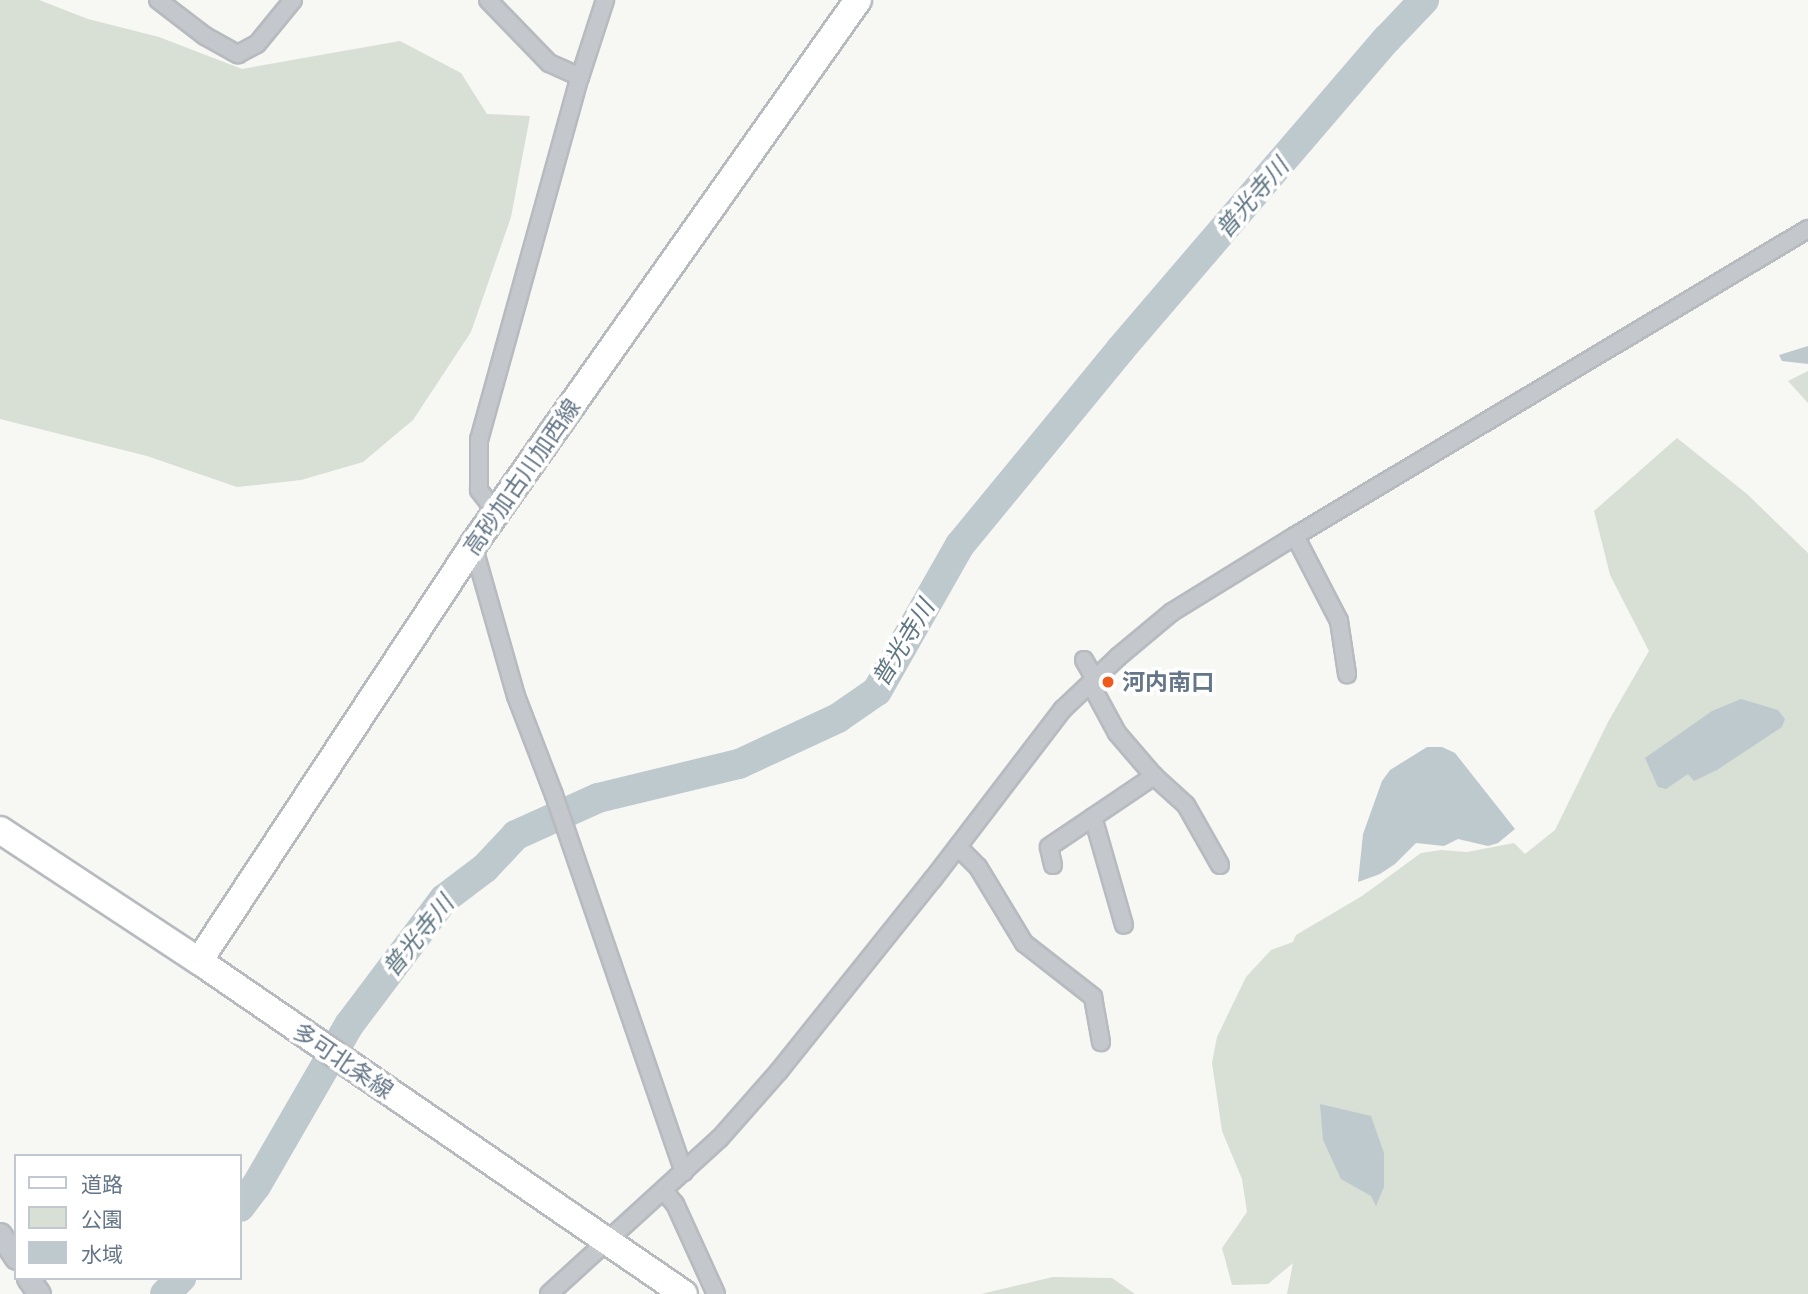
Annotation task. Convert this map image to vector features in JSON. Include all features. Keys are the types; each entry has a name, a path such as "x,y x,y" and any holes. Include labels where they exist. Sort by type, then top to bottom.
{"main road":[{"name":"高砂加古川加西線","path":"199,961 473,545 858,0"},
{"name":"多可北条線","path":"0,830 199,961 344,1062 610,1240 684,1294"}],"street":[{"path":"158,0 193,28 238,54 257,44 289,1"},
{"path":"488,0 550,63 580,77"},
{"path":"496,512 479,490 479,440 580,77 605,0"},
{"path":"549,1294 720,1138 779,1071 958,847 1062,710 1172,612 1808,229"},
{"path":"1295,536 1339,621 1347,674"},
{"path":"473,545 516,696 554,795 684,1172"},
{"path":"1084,660 1117,733 1154,776 1186,805 1220,865"},
{"path":"1053,865 1049,847 1154,776"},
{"path":"1093,817 1124,925"},
{"path":"958,847 978,867 1024,943 1093,996 1101,1042"},
{"path":"664,1191 675,1204 716,1294"},
{"path":"0,1234 14,1255"}],"green space":[{"path":"0,0 39,0 88,19 159,37 242,69 400,41 461,73 487,114 530,116 511,217 471,332 413,420 363,462 301,480 237,487 147,456 0,419"},
{"path":"1808,371 1808,403 1788,381"},
{"path":"1677,438 1747,494 1808,553 1808,1294 1287,1294 1293,1263 1268,1284 1232,1285 1222,1248 1247,1212 1242,1179 1222,1131 1212,1063 1217,1037 1246,977 1271,950 1293,942 1296,935 1362,896 1421,853 1441,850 1467,852 1514,843 1525,854 1555,830 1608,722 1649,651 1610,575 1594,511"},
{"path":"1053,1277 1112,1278 1135,1294 981,1294"}],"water":[{"path":"1808,346 1808,364 1782,361 1779,355"},
{"path":"1741,699 1778,710 1785,719 1782,727 1717,770 1694,781 1688,774 1666,789 1658,787 1645,758 1712,711"},
{"path":"1427,747 1442,747 1455,753 1515,829 1498,843 1488,846 1458,839 1444,846 1416,843 1395,864 1380,874 1358,882 1363,834 1382,781 1390,770"},
{"path":"1320,1104 1371,1116 1384,1153 1384,1187 1376,1206 1371,1196 1341,1179 1323,1140"}],"waterway":[{"name":"普光寺川","path":"242,1204 256,1186 349,1025 444,899 485,868 516,835 598,798 739,764 838,718 877,691 960,545 1120,350 1387,39 1424,0"},
{"name":"普光寺川","path":"165,1294 179,1280"}],"place":[{"name":"河内南口","path":"1108,682"}]}
